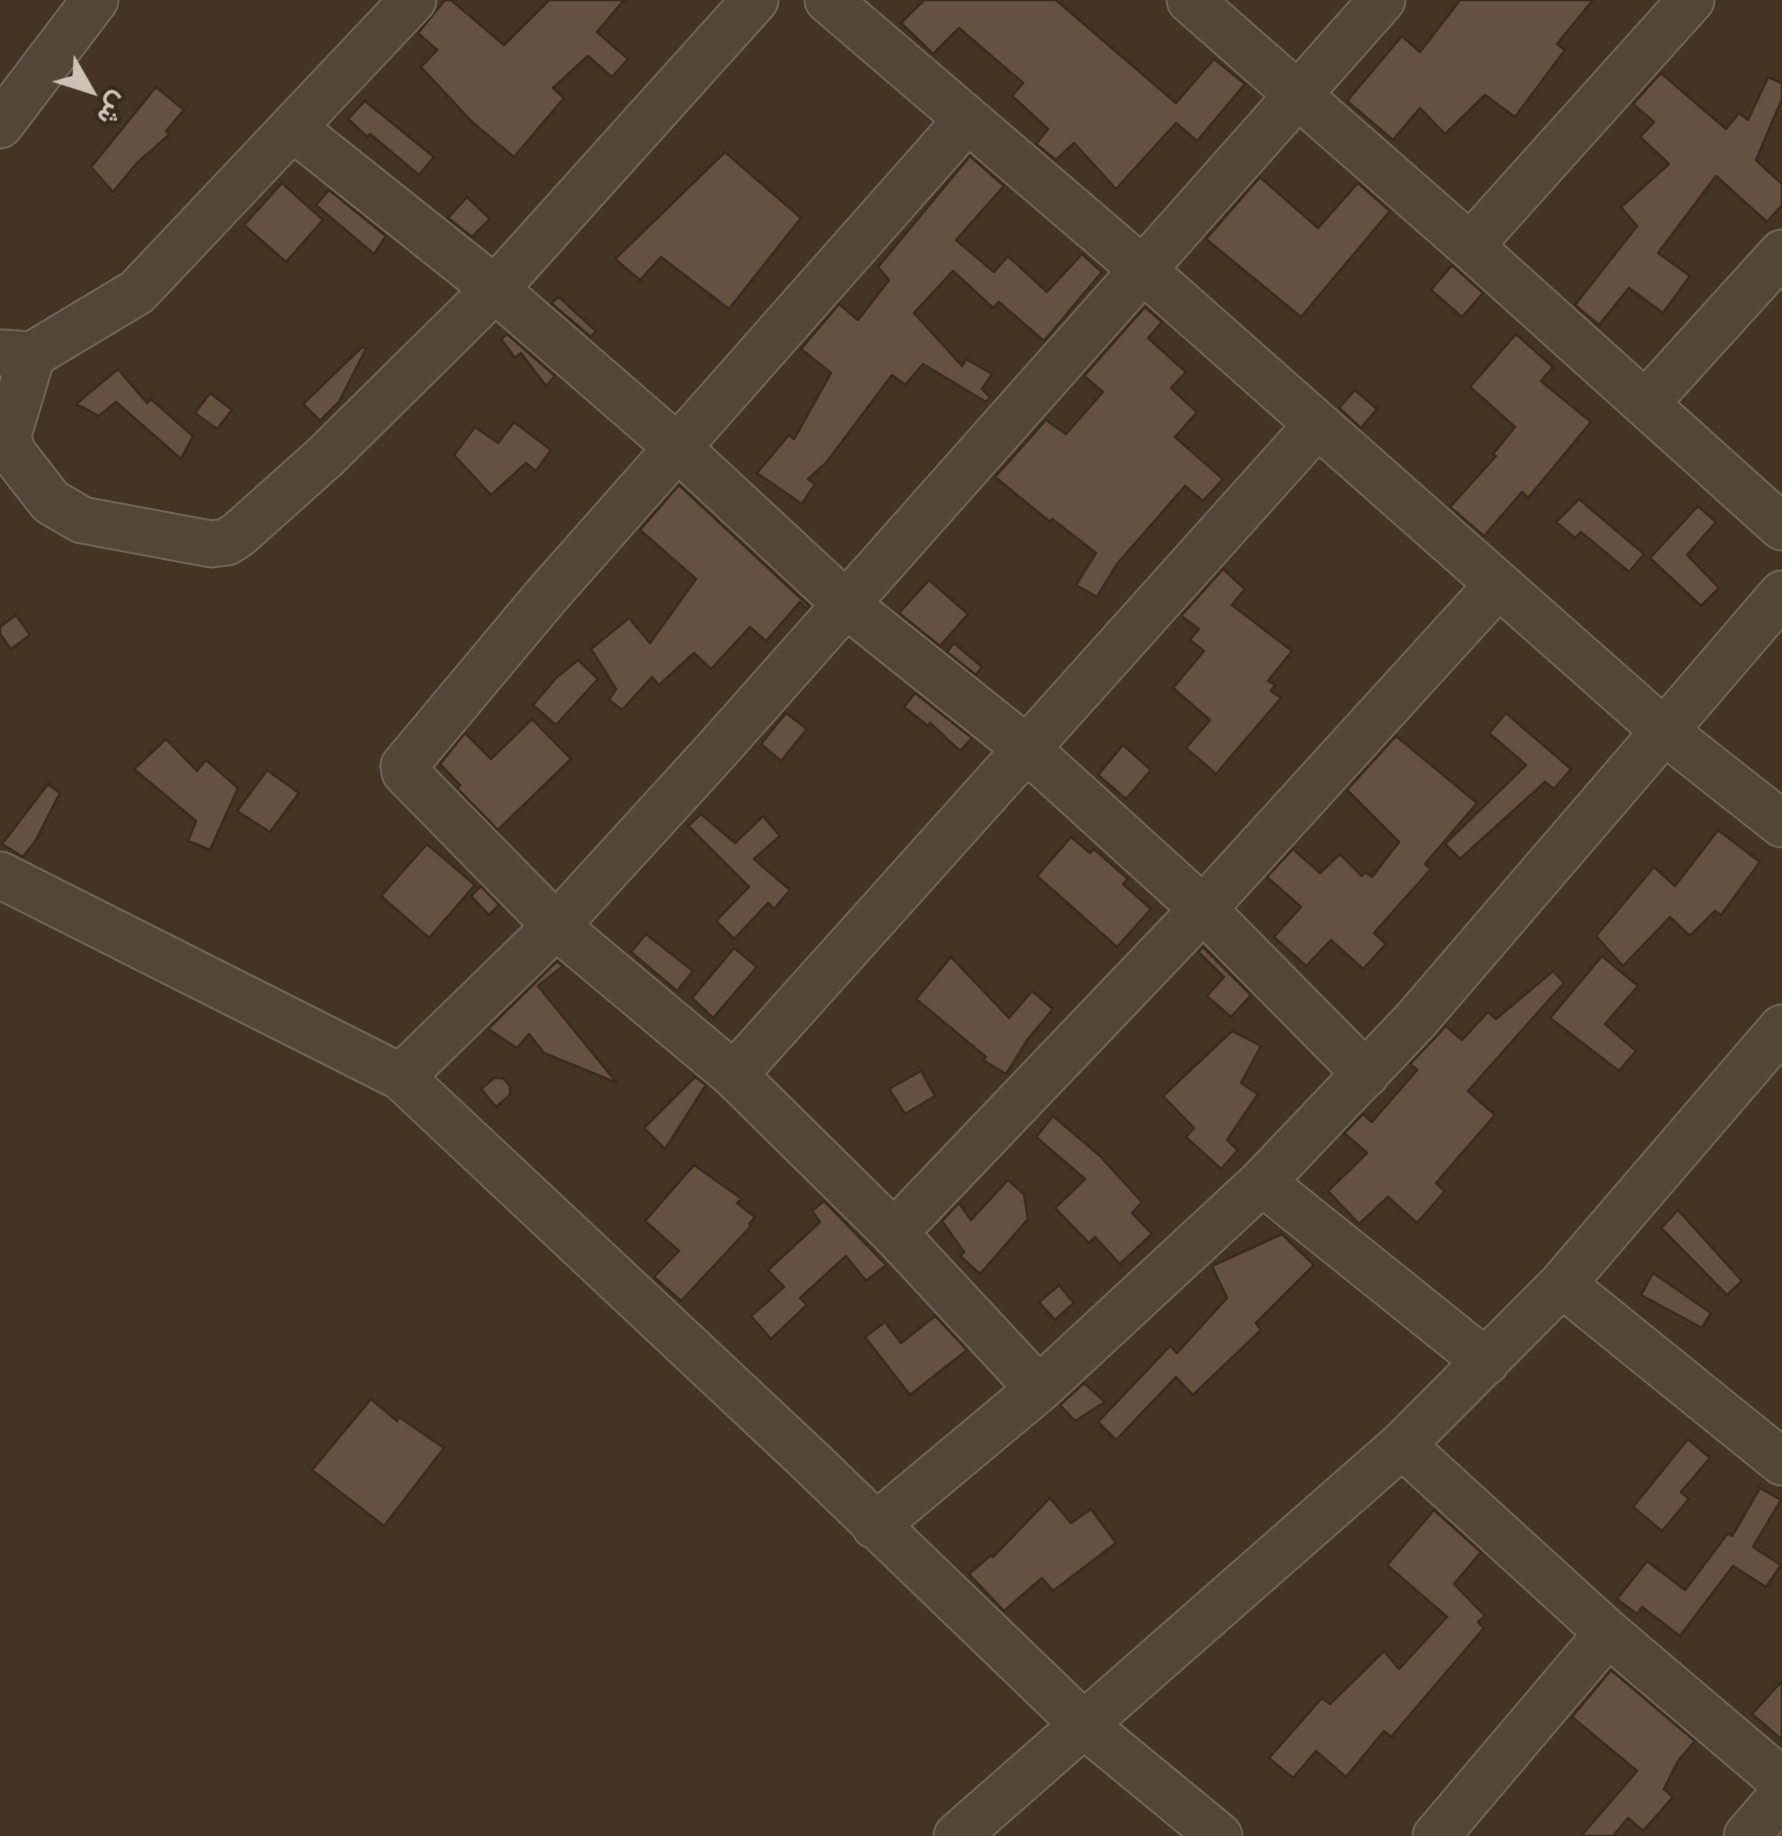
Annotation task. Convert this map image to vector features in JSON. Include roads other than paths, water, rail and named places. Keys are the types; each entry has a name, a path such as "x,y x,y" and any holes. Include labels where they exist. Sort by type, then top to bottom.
{"street":[{"path":"0,126 95,0"},
{"path":"413,0 137,292 16,354 8,435 12,452 51,502 82,520 211,544 227,542 239,534 326,456 495,289 755,0"},
{"path":"828,0 1142,269 1664,731 1782,824"},
{"path":"1190,0 1782,527"},
{"path":"401,1078 556,926 847,606 1382,0"},
{"path":"1470,246 1691,0"},
{"path":"966,121 547,595 404,766 405,772 556,926 734,1075 894,1233 1039,1389"},
{"path":"293,128 495,289 678,447 847,606 1028,749 1203,909 1366,1074"},
{"path":"1646,404 1782,253"},
{"path":"734,1075 1317,424"},
{"path":"894,1233 1203,909 1497,586"},
{"path":"875,1526 1039,1389 1262,1182 1366,1074 1782,594"},
{"path":"0,875 401,1078 792,1444 1082,1724 1219,1836"},
{"path":"957,1836 1402,1445 1562,1284 1782,1028"},
{"path":"1262,1182 1486,1362"},
{"path":"1562,1284 1778,1451"},
{"path":"1402,1445 1608,1633 1782,1781"},
{"path":"1436,1836 1608,1633"},
{"path":"1747,1836 1782,1796"}]}
